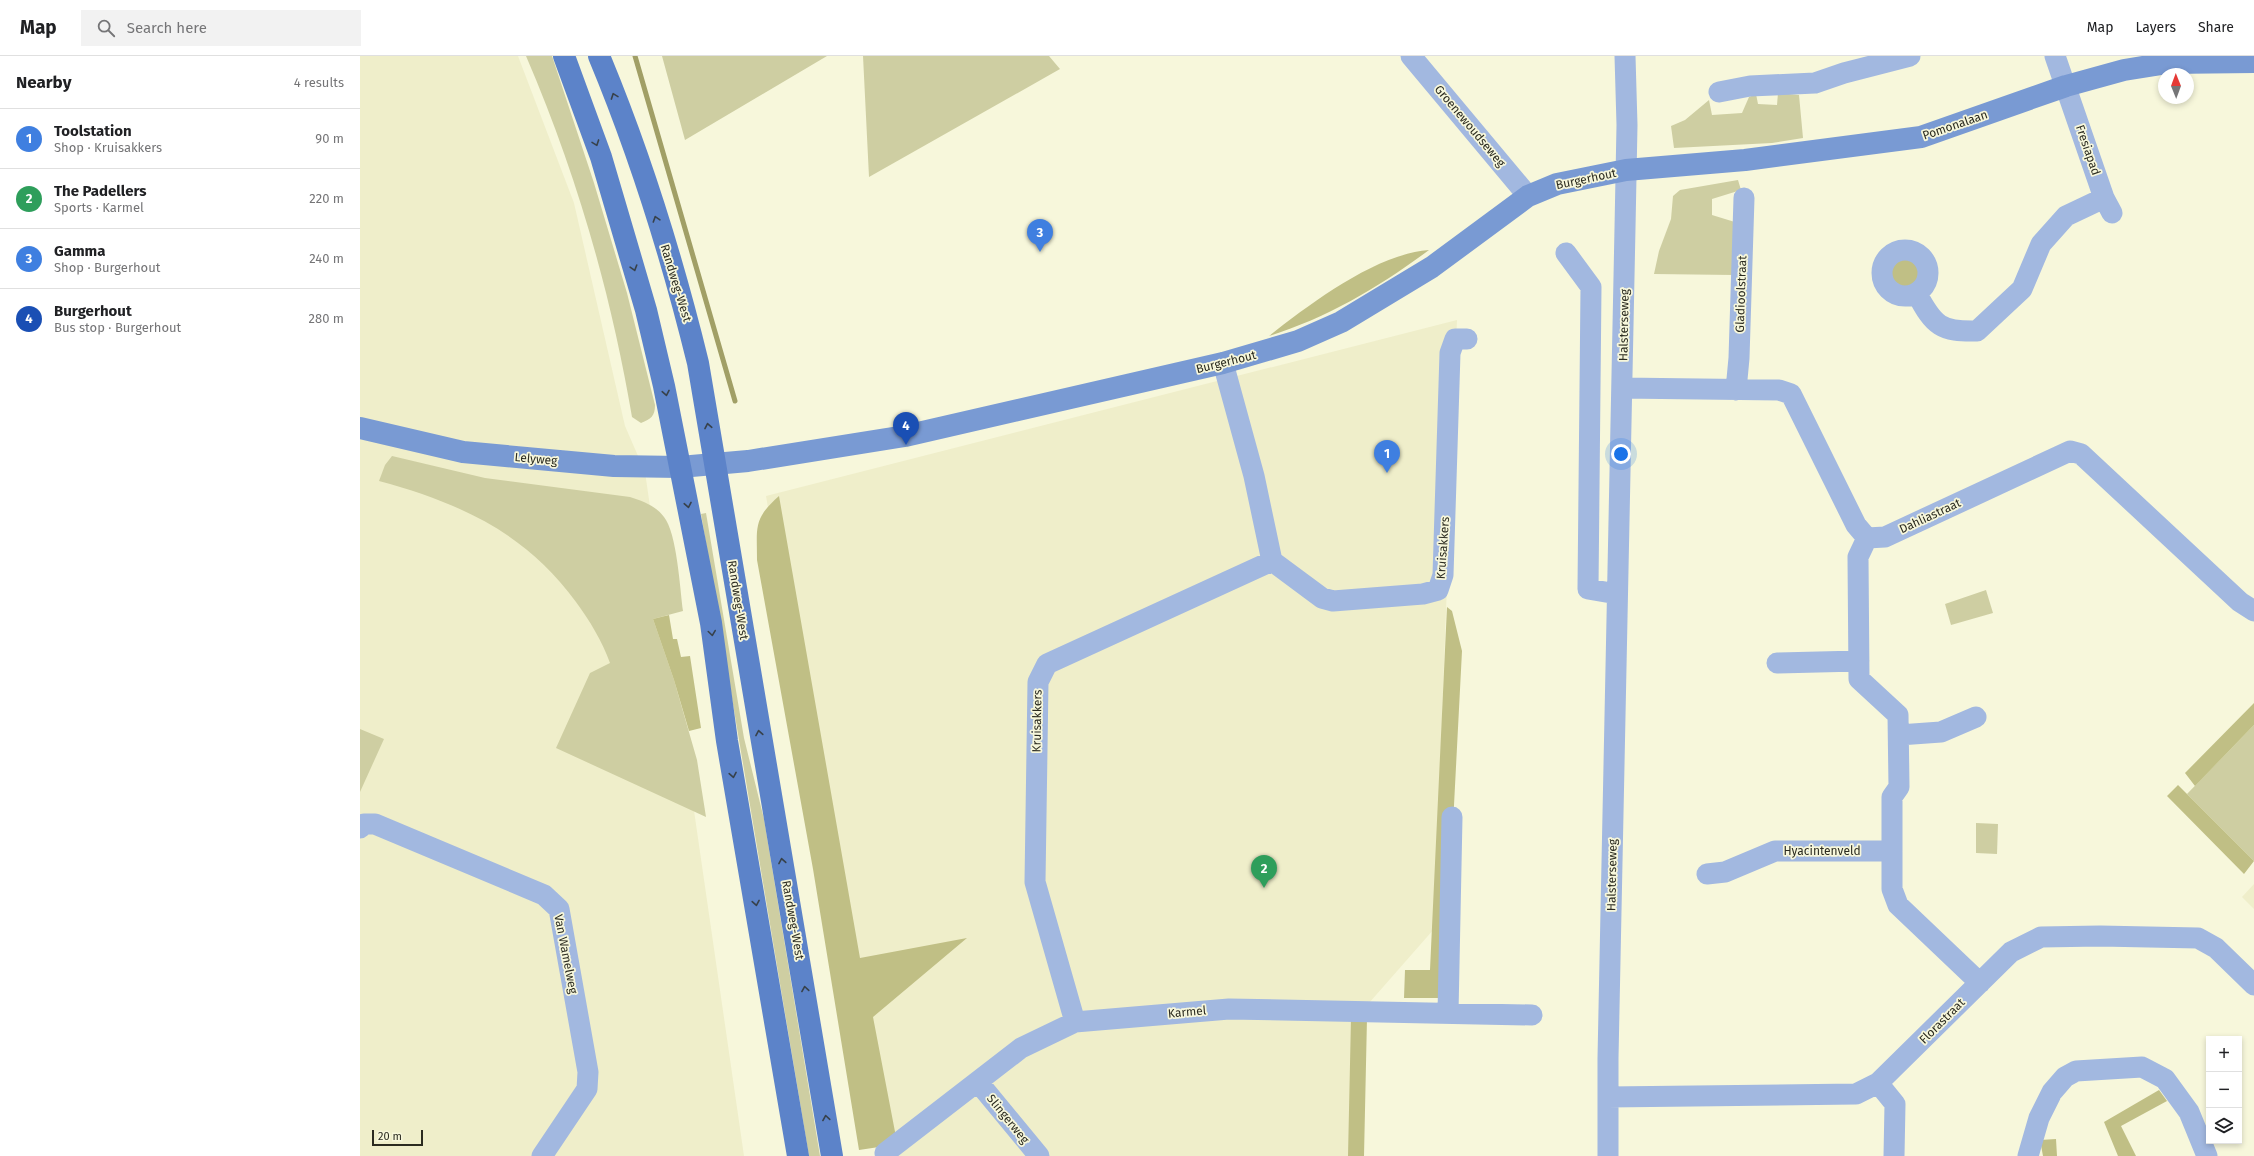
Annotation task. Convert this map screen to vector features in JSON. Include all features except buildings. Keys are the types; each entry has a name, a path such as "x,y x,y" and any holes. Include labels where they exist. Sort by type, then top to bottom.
{"main road":[{"path":"564,56 601,157 646,310 664,386 711,623 727,741 798,1156"},
{"name":"Randweg-West","path":"599,56 637,160 684,303 698,363 832,1156"}],"street":[{"name":"Groenewoudseweg","path":"1411,56 1528,196"},
{"name":"Halsterseweg","path":"1608,1156 1617,594 1626,170 1625,56"},
{"path":"1719,92 1750,86 1815,83 1844,73 1910,56"},
{"name":"Fresiapad","path":"1917,294 1925,310 1938,325 1953,332 1977,331 2022,289 2041,244 2066,216 2108,206 2055,56"},
{"name":"Pomonalaan","path":"1626,170 1745,160 1921,137 2066,86 2124,70 2168,63 2254,62"},
{"name":"Burgerhout","path":"716,464 754,460 905,436 1223,363 1298,341 1342,322 1432,268 1528,196 1557,184 1626,170"},
{"name":"Gladioolstraat","path":"1736,390 1739,358 1744,198"},
{"path":"1566,253 1591,287 1588,590 1617,594"},
{"name":"Kruisakkers","path":"1075,1022 1035,882 1038,682 1047,664 1272,561 1322,598 1333,600 1423,594 1438,590 1443,575 1450,353 1455,339 1467,339"},
{"path":"1223,363 1254,476 1272,561"},
{"path":"1622,388 1779,390 1791,394 1856,525 1867,538 1858,557 1859,678 1898,715 1899,787 1892,797 1892,889 1898,904 1980,983"},
{"name":"Lelyweg","path":"360,428 463,452 614,466 680,467 716,464"},
{"name":"Dahliastraat","path":"1867,538 1885,537 2070,451 2081,454 2240,602 2254,611"},
{"path":"1777,663 1859,661"},
{"path":"1899,735 1941,732 1976,717"},
{"path":"1448,1013 1452,816"},
{"name":"Van Wamelweg","path":"360,828 364,824 375,824 544,895 559,909 588,1072 587,1089 542,1156"},
{"name":"Hyacintenveld","path":"1707,874 1725,872 1775,851 1892,851"},
{"name":"Florastraat","path":"1608,1097 1856,1094 1878,1083 2011,952 2041,937 2186,936 2198,938 2216,948 2254,985"},
{"name":"Karmel","path":"885,1153 1020,1048 1075,1022 1229,1008 1532,1015"},
{"path":"2028,1156 2039,1118 2052,1092 2065,1077 2076,1072 2142,1068 2165,1078 2189,1112 2207,1156"},
{"name":"Slingerweg","path":"978,1082 1039,1156"},
{"path":"1878,1083 1895,1104 1894,1156"}],"shaded area":[{"path":"360,56 518,56 574,203 625,426 645,472 744,1156 360,1156"},
{"path":"526,56 552,56 594,183 627,293 655,405 652,417 641,423 632,417 614,325 590,234 576,189 561,144"},
{"path":"662,56 827,56 685,140"},
{"path":"863,56 1049,56 1060,69 869,177"},
{"path":"1778,93 1799,95 1803,138 1772,143 1674,148 1671,126 1685,120 1709,100 1712,115 1742,113 1749,97 1756,94 1758,104 1777,105"},
{"path":"1738,180 1741,190 1712,199 1712,215 1738,223 1734,275 1654,274 1659,251 1671,219 1673,196 1680,190"},
{"path":"1429,250 1392,276 1353,300 1291,329 1269,336 1324,295 1366,270 1388,260 1409,253"},
{"path":"1906,257 1917,262 1922,273 1917,284 1906,289 1895,284 1890,273 1895,262"},
{"path":"1457,320 1434,929 1362,1011 1361,1156 880,1156 766,496"},
{"path":"392,456 485,478 630,497 649,504 661,513 672,535 675,548 683,611 653,619 674,680 697,760 706,817 556,748 590,673 610,663 595,631 576,602 557,578 536,557 513,539 489,524 437,499 379,481 385,465"},
{"path":"779,496 860,958 967,938 873,1017 896,1137 879,1147 859,1150 813,869 757,560 758,524 765,511"},
{"path":"706,513 744,738 764,819 820,1156 809,1156 701,514"},
{"path":"1986,590 1993,613 1951,625 1945,604"},
{"path":"1447,607 1452,611 1462,651 1444,998 1404,998 1405,970 1430,970"},
{"path":"669,615 673,639 677,639 681,657 690,656 701,728 689,731 674,680 653,619"},
{"path":"2254,703 2254,725 2195,786 2185,773"},
{"path":"2254,725 2254,861 2187,794"},
{"path":"360,729 384,739 360,792"},
{"path":"2178,785 2254,861 2244,874 2167,796"},
{"path":"1976,823 1998,824 1997,854 1976,853"},
{"path":"2254,884 2254,909 2242,897"},
{"path":"1351,1018 1367,1018 1364,1156 1348,1156"},
{"path":"2159,1090 2167,1101 2121,1126 2136,1156 2118,1156 2104,1122"},
{"path":"2056,1139 2057,1156 2043,1156 2040,1140"}],"waterway":[{"path":"635,56 735,401"}],"place":[{"name":"Gamma","path":"1040,252"},
{"name":"Burgerhout","path":"906,445"},
{"name":"Toolstation","path":"1387,473"},
{"name":"The Padellers","path":"1264,888"}]}
